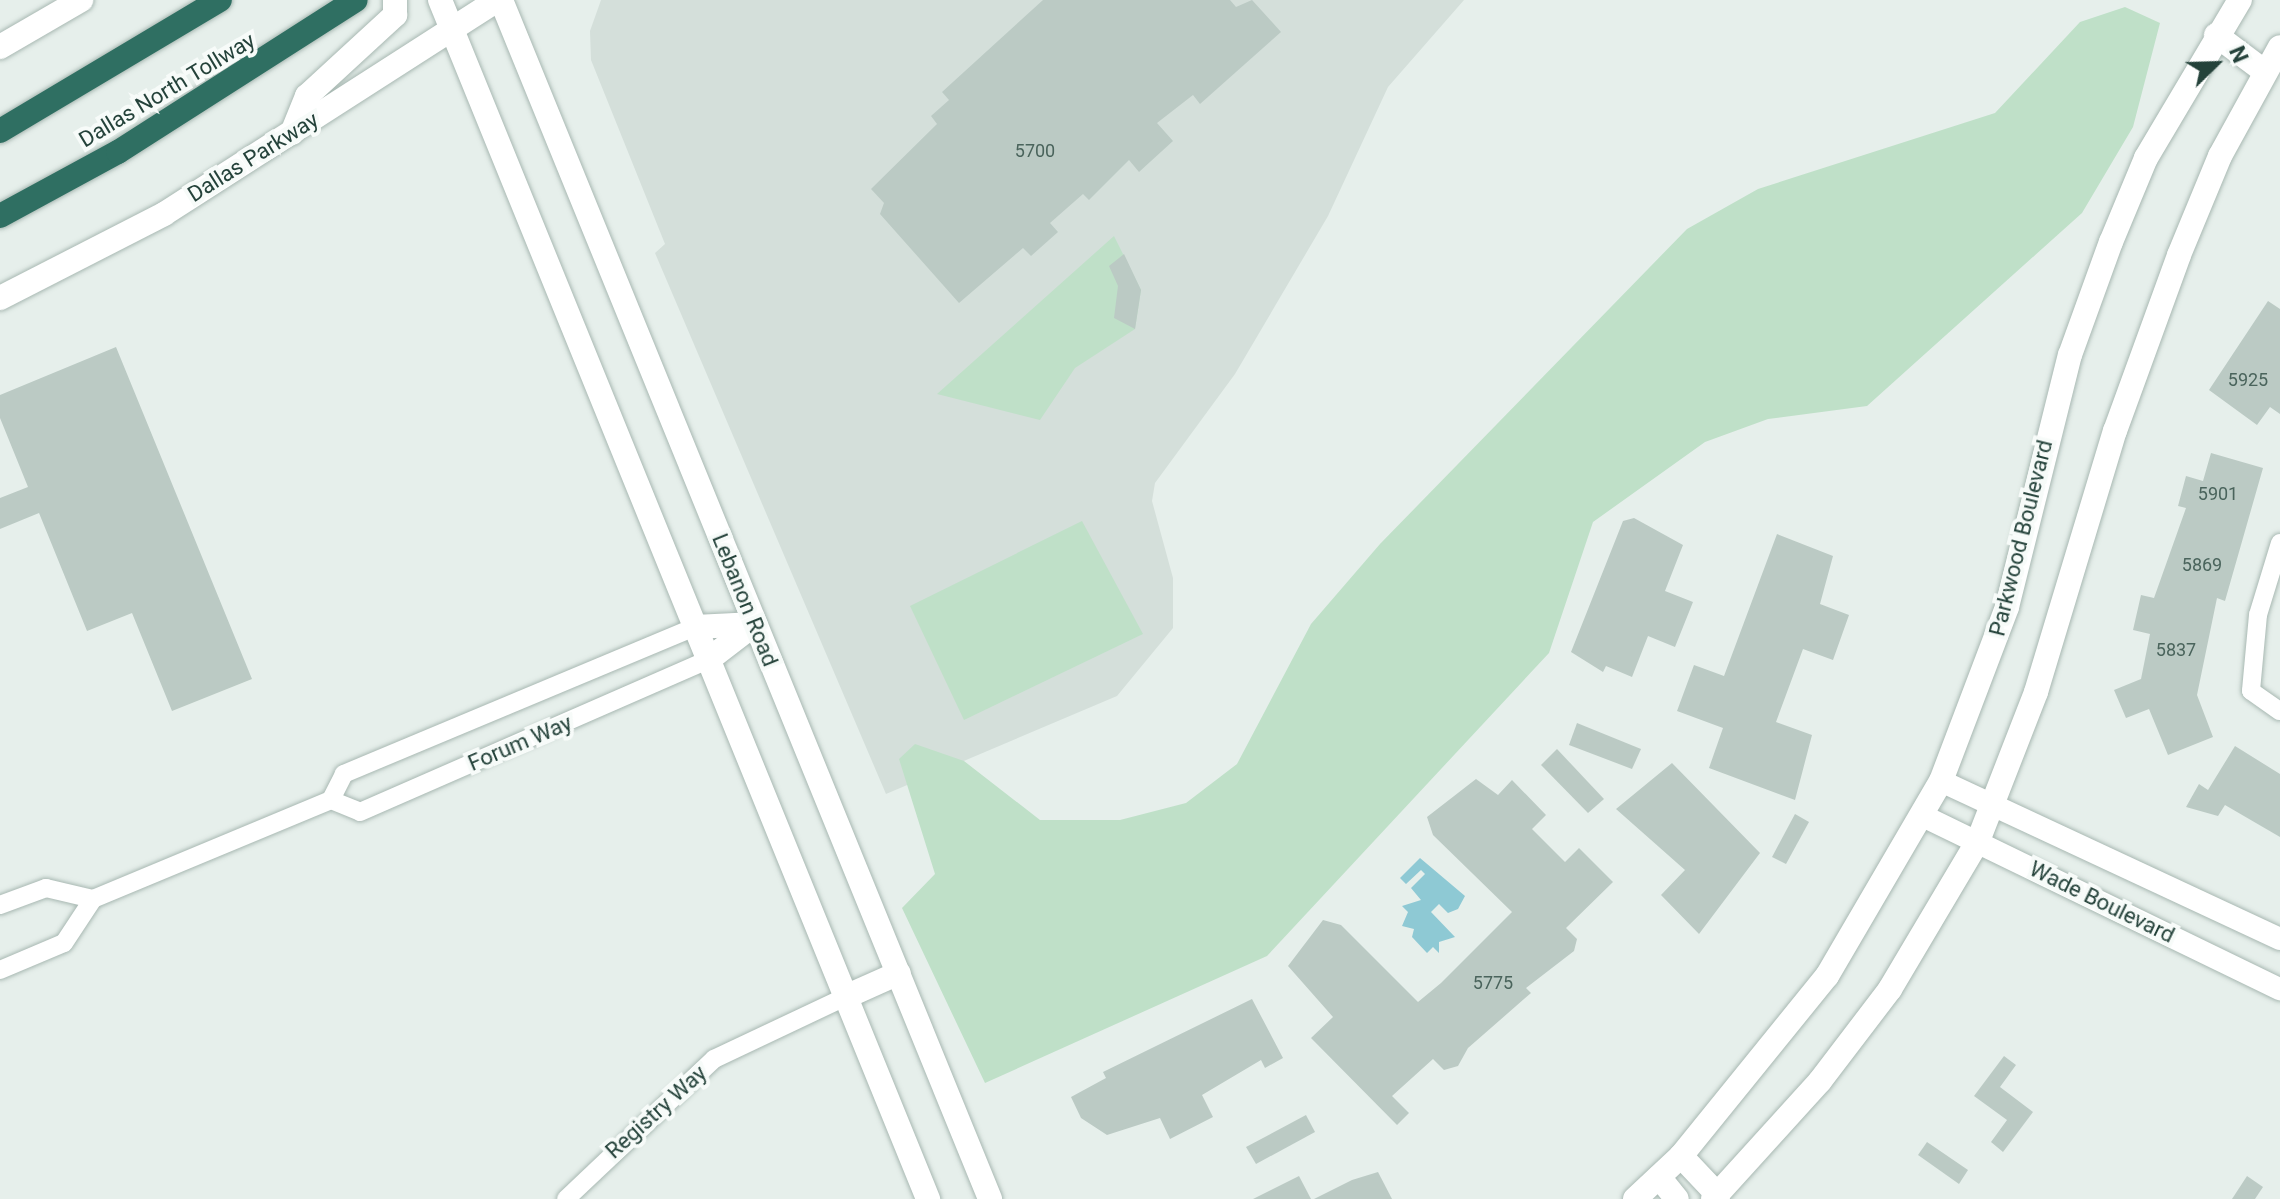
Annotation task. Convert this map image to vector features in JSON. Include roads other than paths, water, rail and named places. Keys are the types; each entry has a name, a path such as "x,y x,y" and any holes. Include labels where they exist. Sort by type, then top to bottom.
{"highway":[{"path":"0,131 220,0"},
{"name":"Dallas North Tollway","path":"0,216 118,152 356,0"}],"main road":[{"path":"0,47 81,0"},
{"path":"440,0 843,998 928,1199"},
{"name":"Dallas Parkway","path":"0,298 164,214 499,0"},
{"name":"Lebanon Road","path":"499,0 990,1199"},
{"name":"Parkwood Boulevard","path":"1635,1199 1681,1156 1827,976 1941,781 2007,607 2075,341 2146,158 2216,35 2240,0"},
{"path":"292,133 307,96 395,7"},
{"path":"2216,35 2264,71"},
{"path":"1681,1156 1716,1197 1890,989 1978,841 2036,692 2115,431 2179,255 2264,71 2280,47"},
{"path":"695,627 755,624"},
{"path":"708,660 755,624"},
{"path":"843,998 899,973"},
{"path":"1659,1177 1677,1199"}],"street":[{"path":"2280,543 2258,615 2251,691 2280,711"},
{"name":"Forum Way","path":"695,627 344,774 331,800 360,812 708,660"},
{"name":"Wade Boulevard","path":"1941,781 2280,939"},
{"path":"0,970 64,943 93,899 331,800"},
{"name":"Wade Boulevard","path":"1923,816 2280,989"},
{"path":"0,905 46,888 93,899"},
{"name":"Registry Way","path":"566,1199 714,1059 843,998"}],"water":[{"path":"1420,858 1465,896 1458,909 1448,913 1439,904 1431,912 1455,937 1439,942 1439,953 1433,947 1427,953 1412,937 1414,929 1402,926 1408,912 1402,906 1421,900 1411,888 1425,874 1421,870 1406,884 1400,878"}]}
